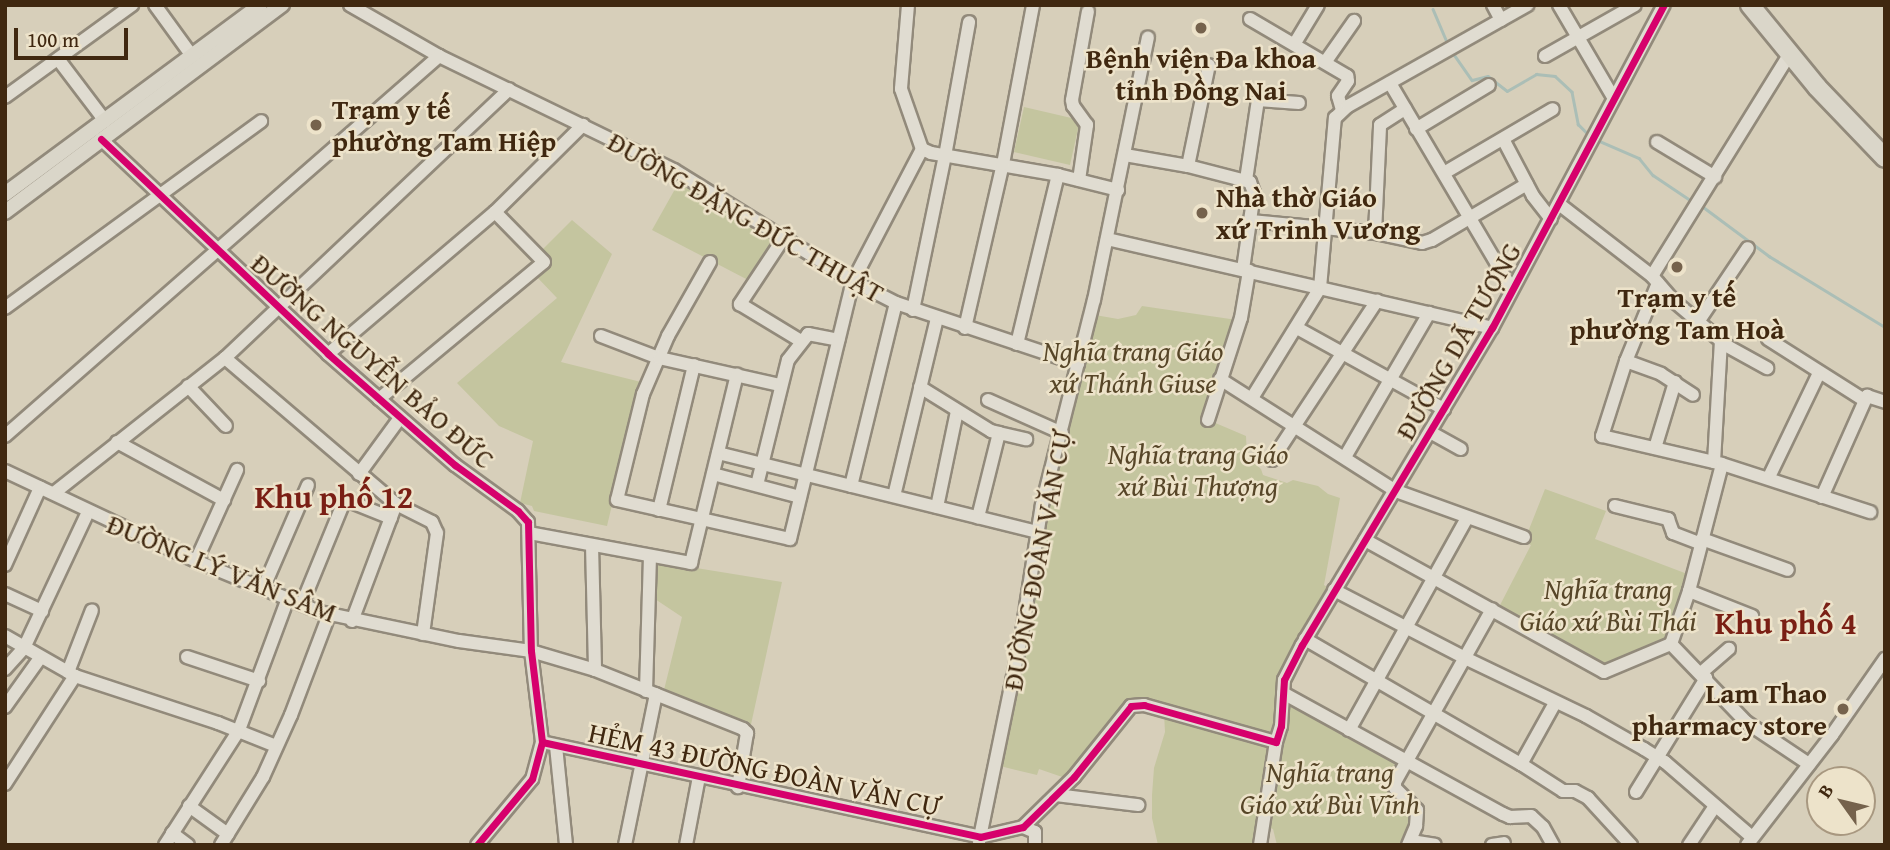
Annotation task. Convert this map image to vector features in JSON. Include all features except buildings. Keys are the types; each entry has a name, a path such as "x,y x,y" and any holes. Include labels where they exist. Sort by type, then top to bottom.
{"highway":[{"path":"1749,5 1789,55 1885,158"},
{"path":"1762,5 1802,55 1885,142"}],"main road":[{"path":"5,212 97,135 105,121 260,5"},
{"path":"5,194 97,135 282,5"}],"street":[{"path":"5,97 132,5"},
{"path":"155,5 192,56"},
{"name":"ĐƯỜNG ĐẶNG ĐỨC THUẬT","path":"350,5 439,56 674,170 785,236 853,281 896,303 1078,364"},
{"path":"710,262 676,321 641,401 617,500 790,539 853,281 922,149 901,89 908,5"},
{"path":"965,328 1003,164 1033,5"},
{"path":"1295,43 1318,5"},
{"path":"1493,5 1501,20"},
{"path":"1252,398 1320,288 1323,228 1335,117 1342,110 1527,5"},
{"path":"1559,5 1613,97"},
{"path":"1545,57 1634,5"},
{"name":"ĐƯỜNG DÃ TƯỢNG","path":"1260,845 1284,680 1492,328 1659,8"},
{"path":"1079,180 1087,125 1084,117 1073,106 1072,100 1088,11"},
{"path":"1250,19 1326,61 1349,78 1338,96 1342,110"},
{"path":"1326,61 1354,21"},
{"path":"913,310 969,22"},
{"name":"ĐƯỜNG ĐOÀN VĂN CỰ","path":"979,841 1022,632 1037,532 1107,240 1148,38"},
{"path":"1789,55 1655,279 1602,436 1769,477 1870,512"},
{"path":"5,436 439,56"},
{"path":"58,59 105,121"},
{"path":"1188,166 1209,65"},
{"path":"1390,83 1512,289"},
{"path":"1416,129 1489,85"},
{"path":"54,494 225,358 509,89"},
{"path":"1246,180 1258,100 1299,103"},
{"path":"1375,233 1381,125 1405,109"},
{"path":"1444,173 1553,109"},
{"path":"5,308 261,121"},
{"path":"328,354 495,212 583,125"},
{"name":"ĐƯỜNG NGUYỄN BẢO ĐỨC","path":"97,135 158,196 379,400 466,475 521,514 528,522 529,533"},
{"path":"1503,139 1527,184 1551,219"},
{"path":"1657,142 1715,177"},
{"path":"922,149 945,156 1058,175 1118,190"},
{"path":"1125,155 1188,166 1246,180 1254,186 1241,317 1208,420"},
{"path":"1017,344 1058,175"},
{"path":"1251,221 1375,233 1427,242 1527,184"},
{"path":"1559,204 1655,279 1698,323 1721,341 1767,368"},
{"path":"379,400 544,262 495,212"},
{"path":"785,236 740,304 801,341"},
{"path":"1107,240 1492,328"},
{"path":"1698,323 1748,248"},
{"path":"1272,460 1298,426 1377,302"},
{"path":"851,486 896,303"},
{"path":"1345,457 1429,313"},
{"path":"894,496 937,318"},
{"path":"1297,328 1444,409"},
{"path":"757,485 786,364 808,334 838,340"},
{"path":"601,336 659,358 780,385"},
{"path":"1769,339 1864,400"},
{"path":"1365,540 1604,672 1671,644 1689,591 1718,463 1721,341"},
{"path":"225,358 396,504 432,522 437,533 423,634"},
{"path":"1626,361 1675,382 1693,395"},
{"path":"659,510 694,365"},
{"path":"1769,477 1819,373"},
{"path":"477,845 533,779 542,742 531,651 529,533 691,563 737,375"},
{"path":"1220,379 1298,426 1396,491 1524,537"},
{"path":"1655,448 1675,382"},
{"path":"188,386 226,426"},
{"path":"919,387 999,433 1026,439"},
{"path":"1822,497 1864,400 1869,395 1885,402"},
{"path":"988,400 1062,433"},
{"path":"937,507 957,411"},
{"path":"359,474 400,418"},
{"path":"1430,432 1461,449"},
{"path":"978,517 999,433"},
{"path":"117,442 224,500"},
{"path":"718,453 1037,532"},
{"path":"196,561 237,470"},
{"name":"ĐƯỜNG LÝ VĂN SÂM","path":"5,471 196,561 329,615 423,634 531,651 595,670 745,730 746,750 738,786"},
{"path":"713,474 800,497"},
{"path":"263,589 308,485"},
{"path":"5,565 40,488"},
{"path":"302,604 343,504 351,502 391,518"},
{"path":"352,621 396,504"},
{"path":"1615,506 1668,519 1671,532 1788,570"},
{"path":"5,669 24,648 88,512"},
{"path":"1349,730 1467,518"},
{"path":"592,545 595,670"},
{"path":"625,845 643,763 651,692 650,557"},
{"path":"1335,590 1465,658 1586,716 1657,757 1715,806 1750,841 1885,659"},
{"path":"1689,591 1752,616"},
{"path":"5,594 42,611"},
{"path":"188,845 169,839 239,730 288,598"},
{"path":"1436,845 1410,843 1417,810 1395,786 1492,609"},
{"path":"5,783 71,674 92,610"},
{"path":"189,806 224,839 263,777 329,615"},
{"path":"5,636 71,674 239,730 276,746"},
{"path":"1306,639 1521,764 1563,792 1575,790 1588,798 1631,845"},
{"path":"1671,644 1704,675 1720,697 1746,722 1809,764"},
{"path":"1636,792 1704,675 1729,649"},
{"path":"187,657 259,681"},
{"path":"5,707 40,658"},
{"path":"1283,693 1406,763 1510,817 1531,816 1543,827 1553,845"},
{"path":"1521,764 1555,703"},
{"path":"979,841 1023,827 1056,795 1104,742 1125,712 1135,705 1276,742"},
{"name":"HẺM 43 ĐƯỜNG ĐOÀN VĂN CỰ","path":"542,742 979,841"},
{"path":"556,746 566,845"},
{"path":"686,845 699,777"},
{"path":"1056,795 1138,805"},
{"path":"1689,845 1715,806"},
{"path":"1023,827 1034,831 1035,845"}],"green space":[{"path":"1024,107 1080,120 1070,165 1014,152"},
{"path":"679,182 777,241 750,281 652,230"},
{"path":"572,220 612,254 561,362 641,382 607,526 534,511 532,506 520,503 533,441 499,426 457,383 557,298 535,275 540,252"},
{"path":"1142,306 1237,320 1206,419 1246,436 1247,457 1261,469 1263,475 1287,483 1293,480 1318,486 1328,494 1340,498 1324,585 1331,590 1301,642 1274,738 1136,702 1068,779 1039,769 1037,775 1000,766 1046,506 1095,315 1118,319 1136,315"},
{"name":"Nghĩa trang Giáo xứ Bùi Thái","path":"1545,489 1606,511 1595,539 1690,575 1668,643 1608,670 1498,609 1531,545 1524,542"},
{"path":"653,561 782,582 750,729 663,694 682,617 652,597"},
{"name":"Nghĩa trang Giáo xứ Bùi Vĩnh","path":"1285,697 1402,764 1393,781 1415,811 1405,845 1277,845 1273,829 1265,826"},
{"path":"1164,713 1273,744 1257,845 1158,845 1152,818 1152,795 1154,768 1165,732"}],"waterway":[{"path":"1433,9 1448,44"},
{"path":"1453,53 1472,80 1488,76 1507,91 1536,74 1555,76 1572,92 1578,124 1591,137"},
{"path":"1597,140 1639,158 1653,175 1693,202"},
{"path":"1702,206 1769,256 1885,327"}],"cycle path":[{"path":"542,742 980,837 1023,827 1074,777 1131,706 1144,705 1276,742 1281,726 1284,680 1302,645 1492,328 1664,5"},
{"path":"101,139 328,354 455,465 518,511 528,522 531,651 542,742 532,779 477,845"}],"place":[{"name":"Bệnh viện Đa khoa tỉnh Đồng Nai","path":"1201,28"},
{"name":"Trạm y tế phường Tam Hiệp","path":"316,125"},
{"name":"Nhà thờ Giáo xứ Trinh Vương","path":"1202,213"},
{"name":"Trạm y tế phường Tam Hoà","path":"1677,267"},
{"name":"Lam Thao pharmacy store","path":"1843,709"}],"district":[{"name":"Khu phố 12","path":"334,497"},
{"name":"Khu phố 4","path":"1786,623"}],"park label":[{"name":"Nghĩa trang Giáo xứ Thánh Giuse","path":"1133,367"},
{"name":"Nghĩa trang Giáo xứ Bùi Thượng","path":"1198,470"}]}
